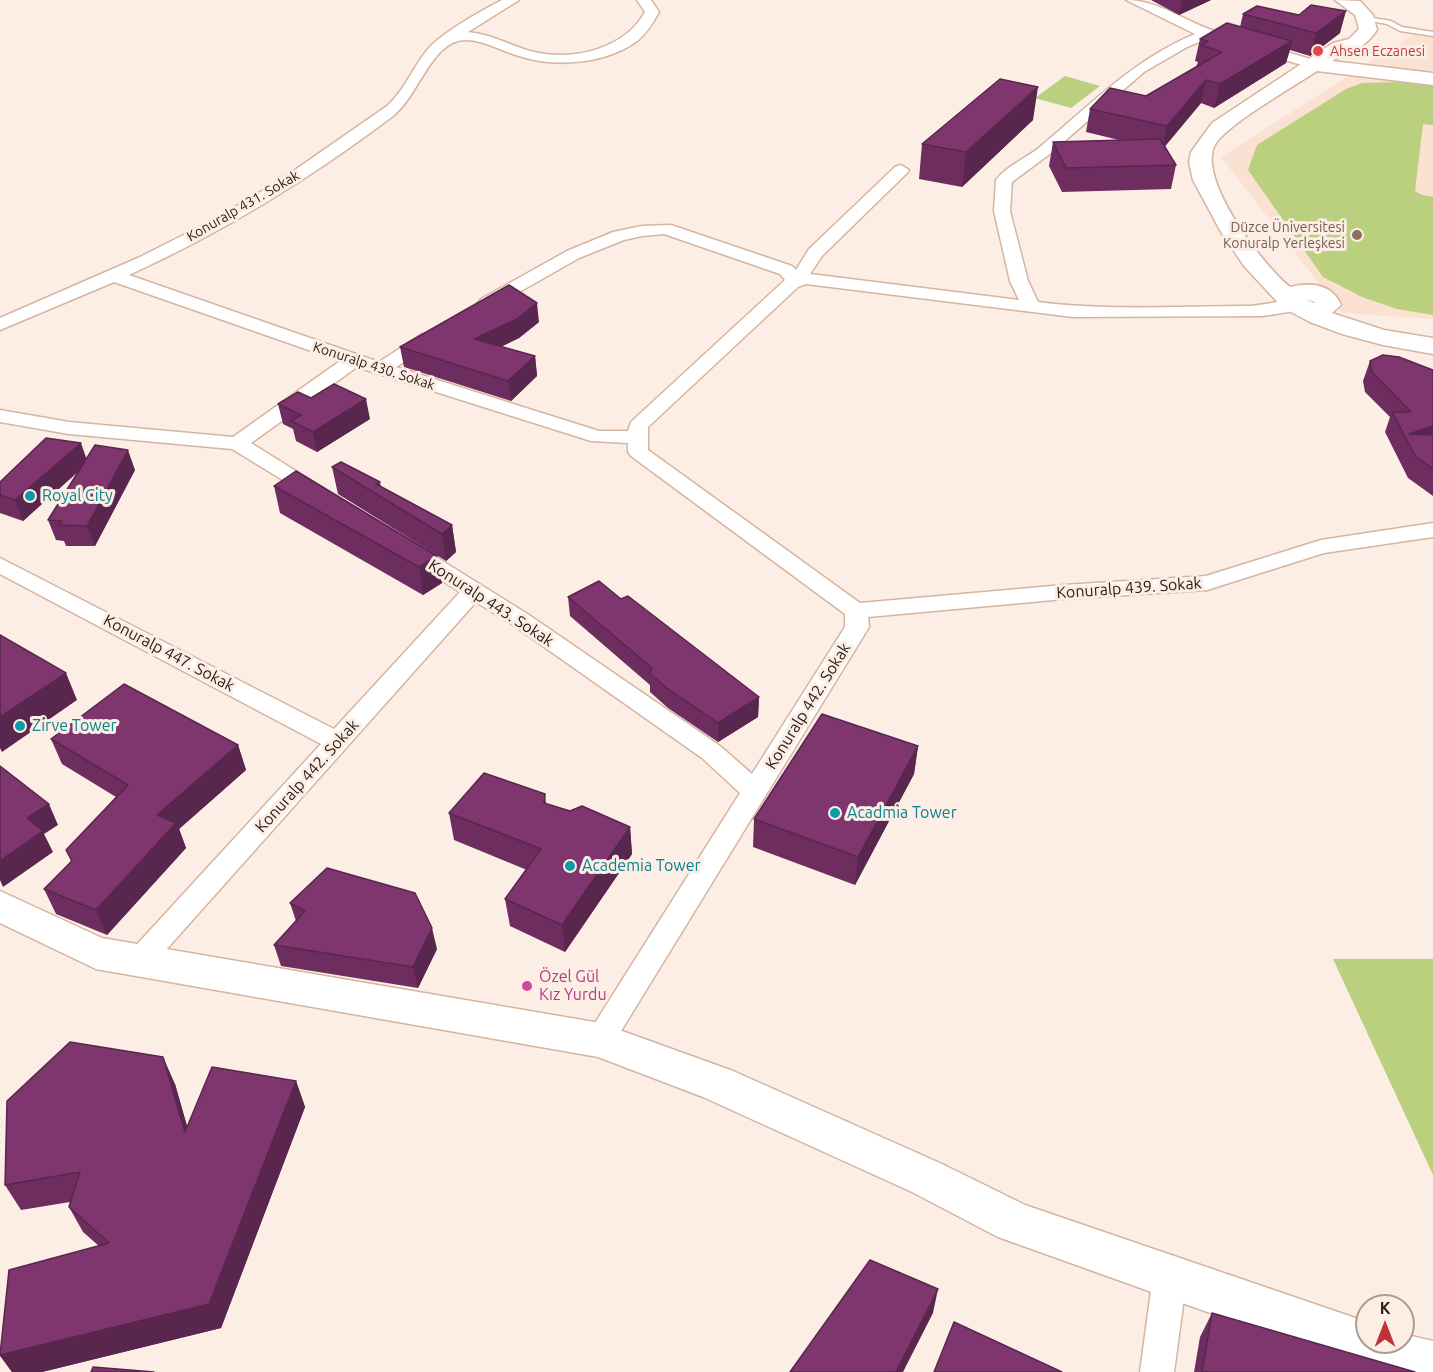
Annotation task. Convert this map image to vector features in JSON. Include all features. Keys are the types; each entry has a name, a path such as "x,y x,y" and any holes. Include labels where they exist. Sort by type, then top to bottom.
{"main road":[{"path":"1246,216 1218,166 1222,150 1237,133 1338,56 1368,30 1367,19 1352,3 1344,0"},
{"path":"1338,56 1433,80"},
{"path":"1427,62 1338,56 1219,128 1205,142 1200,160 1201,174 1207,191 1225,224 1273,285 1305,302 1332,324 1363,334 1433,346"},
{"path":"1291,273 1305,302"},
{"path":"1305,302 1433,329"},
{"path":"0,906 96,953 600,1040 718,1084 927,1178 1014,1222 1414,1362 1433,1365"}],"street":[{"name":"Konuralp 431. Sokak","path":"0,325 114,276 284,185 398,104 437,47 487,12 512,0"},
{"path":"451,38 472,36 531,56 562,59 586,55 622,44 647,26 652,12 645,0"},
{"path":"1133,0 1153,8 1178,23 1207,34 1234,41 1338,56"},
{"path":"1032,308 1019,281 1002,211 1004,180 1044,152 1121,81 1160,55 1207,34"},
{"path":"797,282 815,253 901,170"},
{"path":"472,312 604,240 646,229 665,229 786,270 797,282"},
{"name":"Konuralp 430. Sokak","path":"114,276 380,369 598,437 638,437"},
{"path":"856,610 638,452 638,426 792,283 805,279 1073,312 1263,311 1305,302"},
{"path":"380,369 441,331"},
{"path":"237,443 354,360"},
{"path":"0,416 69,428 237,443 336,505"},
{"path":"54,443 69,428"},
{"name":"Konuralp 439. Sokak","path":"856,610 1064,592 1207,583 1321,547 1433,530"},
{"name":"Konuralp 443. Sokak","path":"395,542 531,627 711,752 754,790"},
{"name":"Konuralp 447. Sokak","path":"0,565 338,742"},
{"name":"Konuralp 442. Sokak","path":"139,961 474,591"},
{"name":"Konuralp 442. Sokak","path":"600,1040 857,627 856,610"},
{"path":"1157,1372 1170,1276"}],"lane":[{"path":"1367,19 1389,22 1400,29 1433,34"}],"shaded area":[{"name":"Düzce Üniversitesi Konuralp Yerleşkesi","path":"1413,35 1433,37 1433,319 1342,313 1221,157"}],"green space":[{"path":"1065,76 1100,86 1071,108 1035,98"},
{"name":"Düzce Üniversitesi Konuralp Yerleşkesi","path":"1401,82 1433,86 1433,125 1423,124 1415,191 1433,197 1433,315 1397,309 1362,297 1323,277 1248,170 1257,145 1346,89 1362,83"},
{"path":"1333,959 1433,959 1433,1175"}],"building":[{"path":"1311,5 1346,11 1316,33 1243,14 1257,6 1299,15"},
{"path":"1227,23 1292,41 1220,84 1206,80 1167,126 1090,109 1110,88 1146,96 1222,52 1201,45 1208,41 1200,39"},
{"path":"1000,79 1038,87 966,152 922,144"},
{"path":"1160,139 1176,165 1066,168 1053,142"},
{"path":"509,285 537,303 517,319 474,339 535,356 508,381 400,347"},
{"path":"1383,355 1399,357 1433,370 1433,426 1409,434 1433,435 1433,469 1416,457 1392,412 1411,412 1372,372 1370,361"},
{"path":"334,384 366,399 313,432 291,421 301,415 278,404 298,392 311,398"},
{"path":"46,438 81,443 15,500 0,495 0,482"},
{"path":"95,445 128,450 87,526 59,525 62,521 48,520"},
{"path":"341,462 380,482 376,484 452,525 442,534 332,467"},
{"path":"296,471 437,556 419,567 274,486"},
{"path":"599,581 621,599 628,596 759,697 718,723 668,689 649,673 652,668 568,597"},
{"path":"0,635 66,673 0,717"},
{"path":"124,684 238,745 157,815 176,823 96,910 44,889 72,861 66,850 128,785 51,739"},
{"path":"822,714 918,746 858,857 754,819"},
{"path":"0,766 49,804 27,818 43,831 0,861"},
{"path":"484,773 545,794 544,803 570,811 582,806 630,827 562,925 505,899 541,849 449,813"},
{"path":"327,868 415,893 432,928 413,967 274,945 305,911 290,903"},
{"path":"70,1042 163,1057 185,1132 212,1067 296,1081 209,1304 0,1355 9,1270 109,1243 69,1207 80,1172 5,1185 7,1101"},
{"path":"870,1260 938,1289 896,1372 790,1372"},
{"path":"1212,1313 1415,1372 1202,1372"},
{"path":"954,1322 1062,1372 934,1372"},
{"path":"93,1367 154,1372 91,1372"}],"place":[{"name":"Ahsen Eczanesi","path":"1318,51"},
{"name":"Düzce Üniversitesi Konuralp Yerleşkesi","path":"1357,235"},
{"name":"Royal City","path":"30,496"},
{"name":"Zirve Tower","path":"20,726"},
{"name":"Acadmia Tower","path":"835,813"},
{"name":"Academia Tower","path":"570,866"},
{"name":"Özel Gül Kız Yurdu","path":"527,986"}]}
